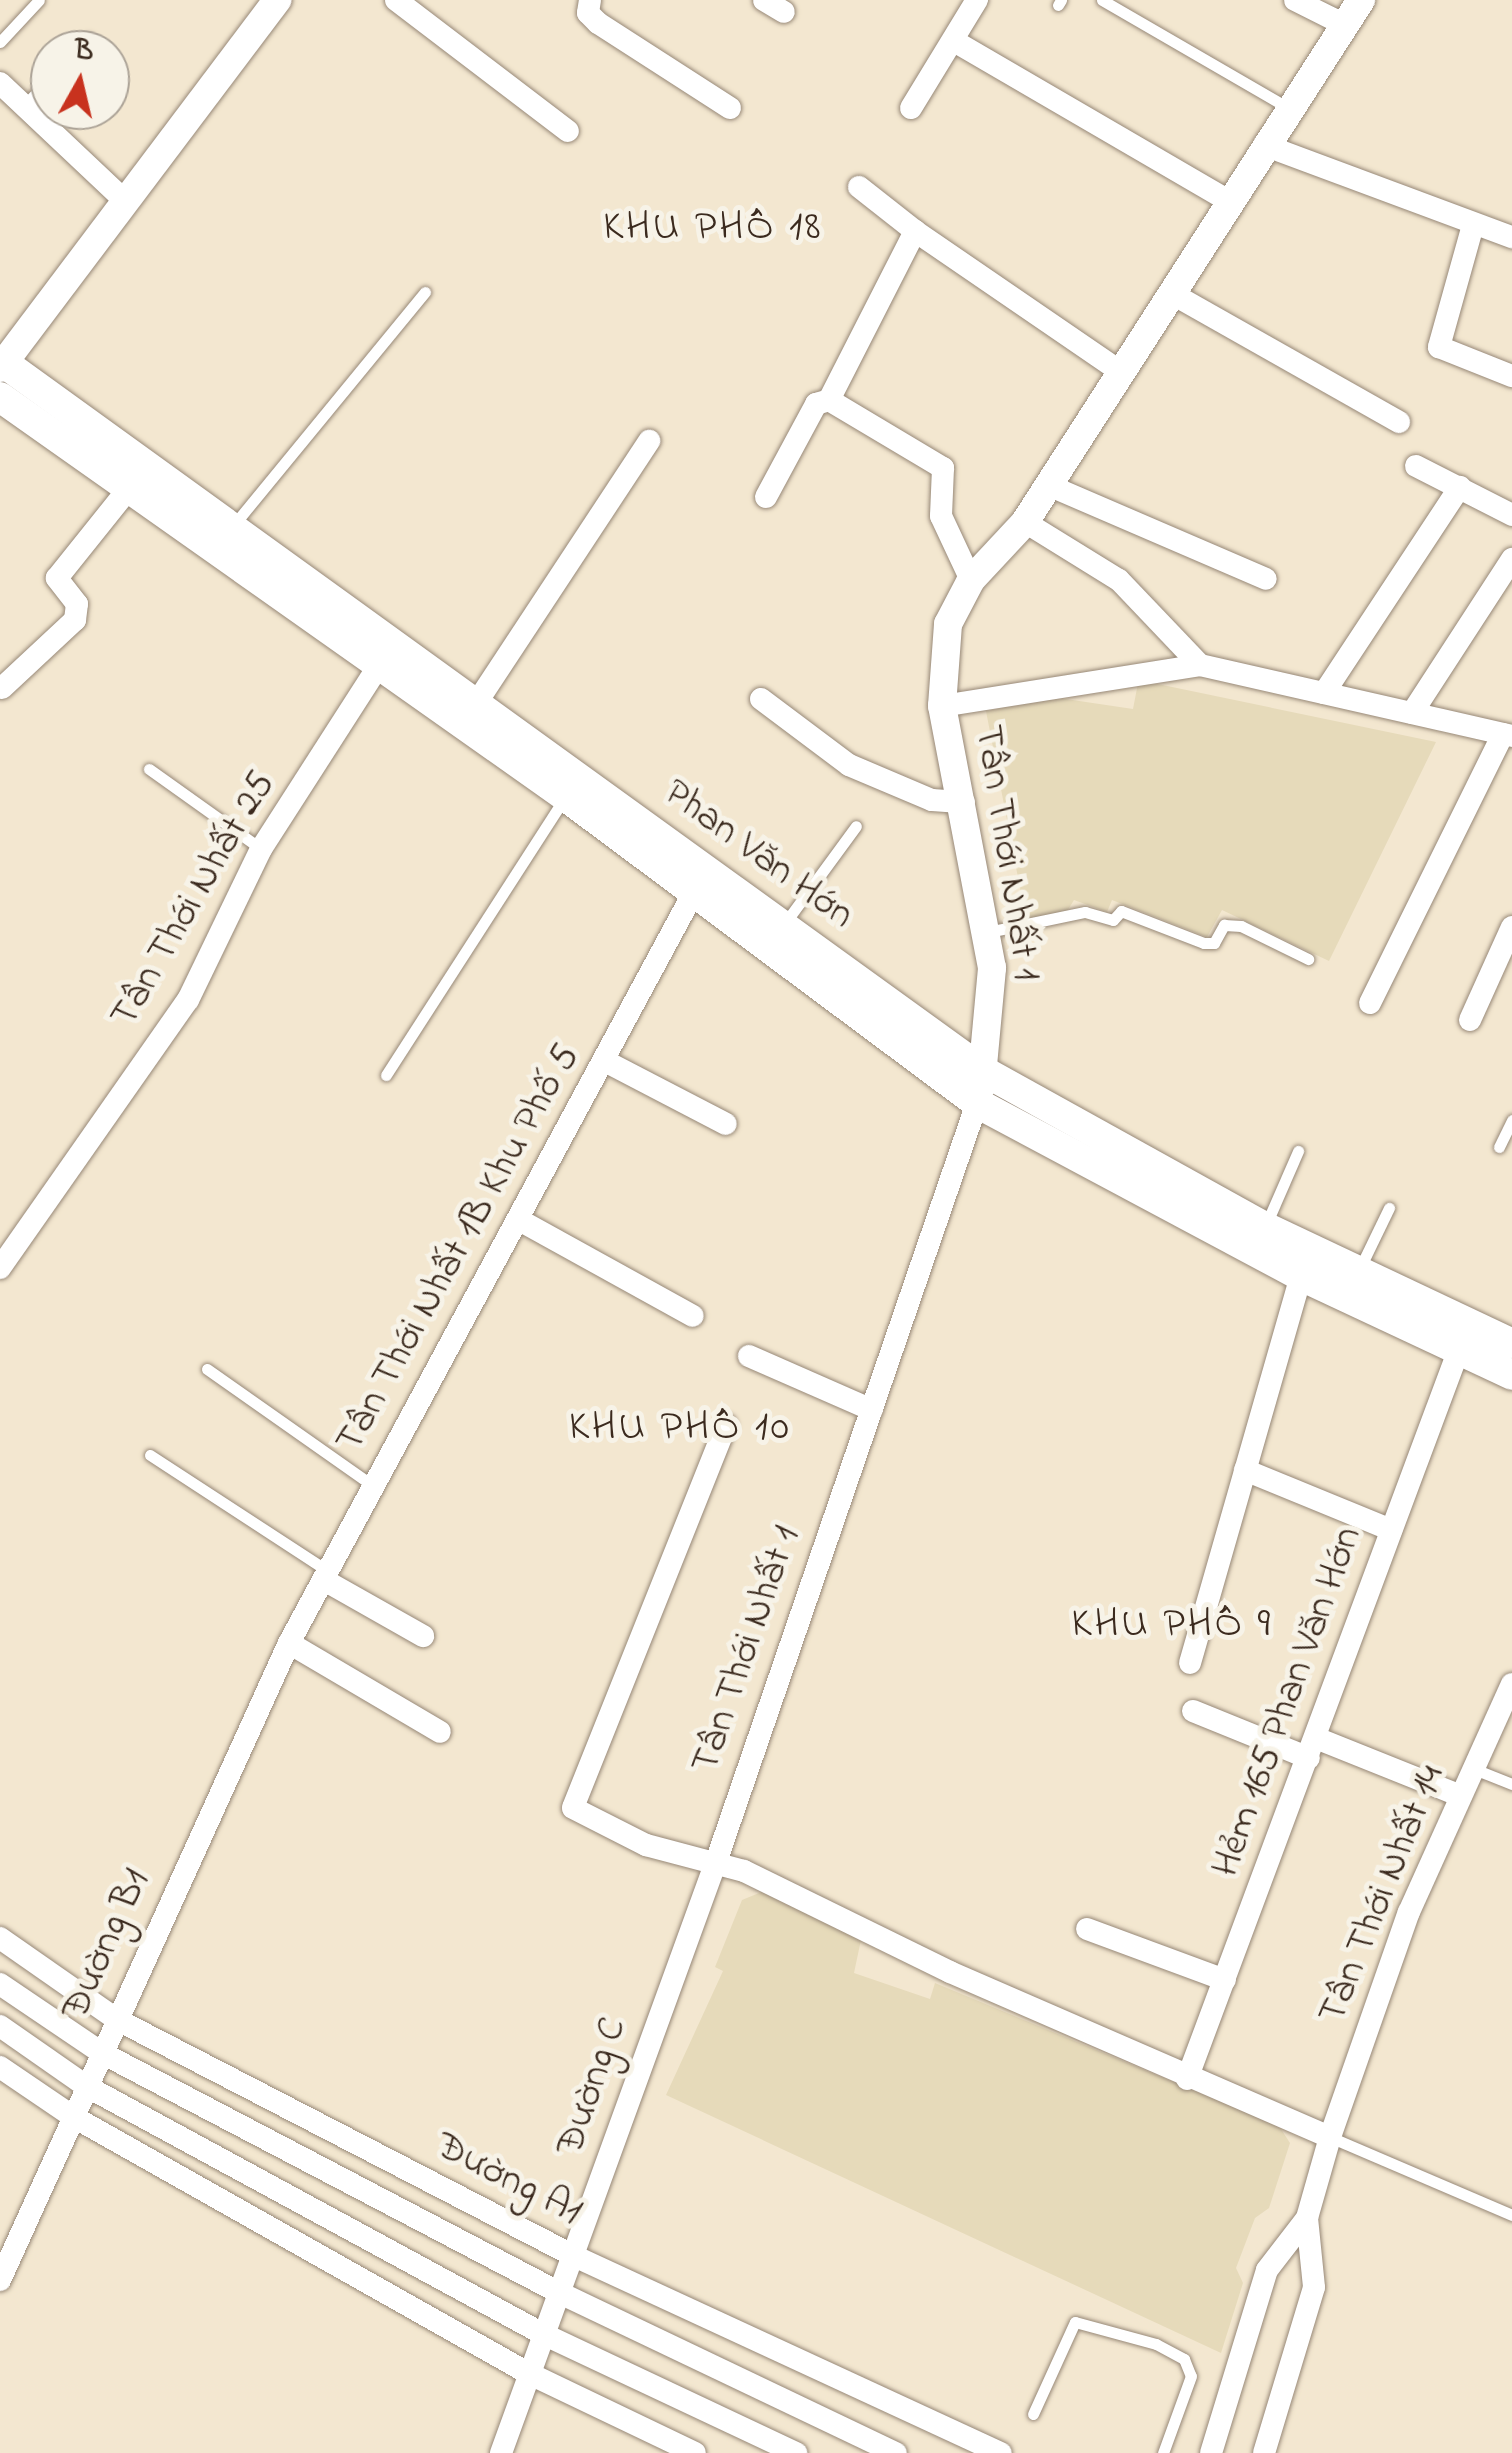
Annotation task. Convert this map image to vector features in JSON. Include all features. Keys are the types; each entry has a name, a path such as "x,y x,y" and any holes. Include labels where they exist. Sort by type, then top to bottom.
{"main road":[{"name":"Phan Văn Hớn","path":"1,364 786,924 985,1072 1264,1227 1512,1344"},
{"name":"Phan Văn Hớn","path":"0,397 566,796 977,1103 1301,1276 1512,1375"}],"street":[{"path":"1,364 122,199 277,0"},
{"path":"396,0 568,130"},
{"path":"590,0 588,13 598,23 730,108"},
{"path":"911,108 976,0"},
{"path":"1295,0 1343,24"},
{"name":"Tân Thới Nhất 1","path":"717,1859 985,1072 992,968 964,802 942,706 948,624 972,580 1025,522 1264,145 1361,0"},
{"path":"954,41 1229,201"},
{"path":"0,84 122,199"},
{"path":"1264,145 1512,237"},
{"path":"859,186 915,231 1120,372"},
{"path":"1473,225 1439,348 1512,376"},
{"path":"766,497 816,404 829,400 915,231"},
{"path":"1170,293 1399,422"},
{"path":"829,400 943,468 941,516 972,580"},
{"path":"477,702 649,441"},
{"path":"1416,466 1512,514"},
{"path":"1048,485 1266,579"},
{"path":"1324,693 1460,487"},
{"path":"2,688 75,620 77,604 57,578 129,488"},
{"path":"1025,522 1119,580 1200,665"},
{"path":"1412,713 1512,559"},
{"name":"Tân Thới Nhất 25","path":"0,1268 188,1000 261,850 380,664"},
{"path":"942,706 1200,665 1508,735 1370,1002"},
{"path":"761,699 849,765 932,800 964,802"},
{"name":"Tân Thới Nhất 1B Khu Phố 5","path":"289,1643 372,1485 521,1221 695,890"},
{"path":"1470,1020 1512,927"},
{"path":"605,1061 726,1124"},
{"path":"521,1221 692,1316"},
{"path":"1190,1662 1301,1276"},
{"name":"Hẻm 165 Phan Văn Hớn","path":"1187,2079 1459,1350"},
{"path":"749,1356 872,1410"},
{"path":"726,1425 573,1808 646,1845 717,1859 1187,2079 1330,2137"},
{"path":"1246,1470 1391,1530"},
{"path":"326,1576 424,1636"},
{"path":"289,1643 440,1732"},
{"name":"Đường B1","path":"0,2280 289,1643"},
{"name":"Tân Thới Nhất 14","path":"1307,2218 1330,2137 1410,1912 1512,1684"},
{"path":"1192,1710 1461,1796"},
{"name":"Đường C","path":"500,2453 717,1859"},
{"path":"1088,1929 1225,1980"},
{"name":"Đường A1","path":"0,1938 116,2019 574,2256 1001,2453"},
{"name":"Đường A1","path":"0,1984 102,2053 560,2293 896,2453"},
{"path":"0,2026 86,2086 543,2334 796,2453"},
{"path":"0,2067 72,2116 528,2374 695,2453"},
{"path":"1211,2453 1267,2270 1307,2218"},
{"path":"1264,2453 1314,2287 1307,2218"}],"lane":[{"path":"0,42 39,0"},
{"path":"1102,0 1288,108"},
{"path":"24,106 30,100"},
{"path":"232,527 425,292"},
{"path":"149,769 261,850"},
{"path":"386,1075 566,796"},
{"path":"786,924 856,826"},
{"path":"986,933 1085,912 1113,920 1122,910 1204,944 1214,943 1224,925 1241,926 1308,960"},
{"path":"1498,1147 1512,1120"},
{"path":"1264,1227 1298,1151"},
{"path":"1357,1274 1389,1208"},
{"path":"207,1369 372,1485"},
{"path":"150,1455 326,1576"},
{"path":"1474,1769 1512,1784"},
{"path":"1330,2137 1512,2214"},
{"path":"1033,2414 1075,2322 1156,2344 1184,2359 1191,2376 1163,2453"}],"shaded area":[{"path":"1138,683 1436,742 1329,961 1222,910 1207,937 1112,900 1107,912 1074,900 1066,913 1026,919 986,711 1059,698 1133,709"},
{"path":"764,1891 862,1935 854,1973 930,1999 935,1983 1279,2126 1290,2143 1269,2208 1255,2218 1236,2268 1243,2283 1221,2353 666,2095 723,1971 715,1967 742,1900"}],"district":[{"name":"KHU PHỐ 18","path":"713,228"},
{"name":"KHU PHỐ 10","path":"680,1428"},
{"name":"KHU PHỐ 9","path":"1172,1625"}]}
